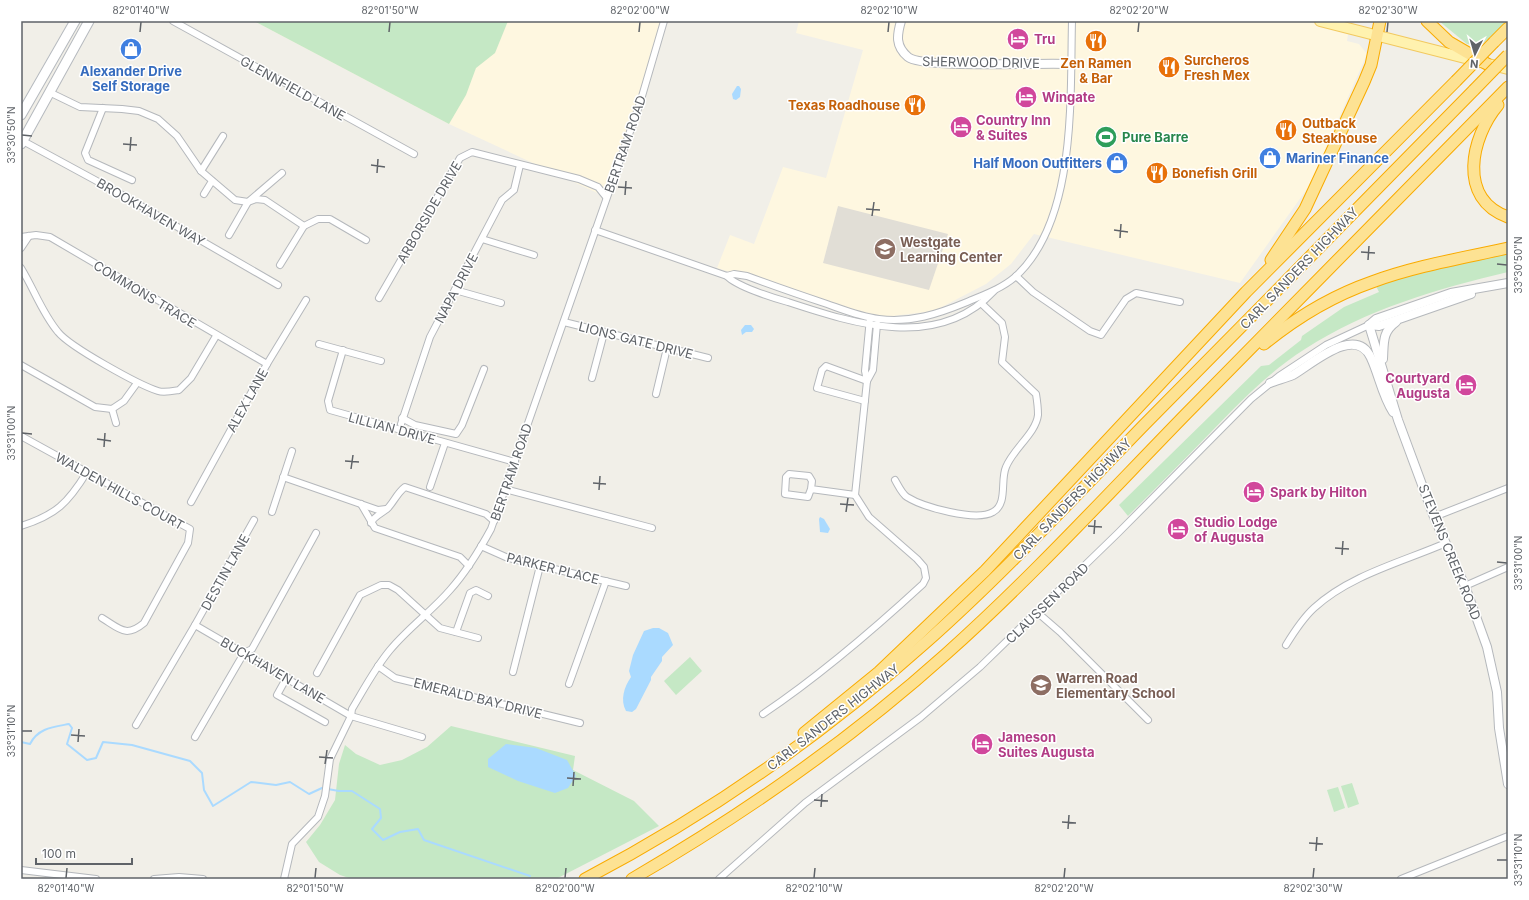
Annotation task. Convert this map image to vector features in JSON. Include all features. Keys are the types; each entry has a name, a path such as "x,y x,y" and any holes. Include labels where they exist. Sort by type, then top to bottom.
{"highway":[{"path":"1246,292 1270,262 1305,209 1371,65 1380,21"},
{"path":"1427,21 1449,42 1487,64"},
{"path":"770,766 810,728 879,672 980,576 1246,292 1508,28"},
{"name":"CARL SANDERS HIGHWAY","path":"585,879 682,824 770,766 826,726 871,690 976,596 1508,55"},
{"name":"CARL SANDERS HIGHWAY","path":"632,879 690,845 824,755 908,688 990,614 1220,379 1504,96 1508,87"},
{"path":"1504,96 1489,118 1478,140 1474,158 1473,173 1482,197 1495,210 1508,217"},
{"path":"1220,379 1291,322 1341,294 1387,277 1508,248"}],"main road":[{"path":"21,116 75,21"},
{"path":"22,142 51,93 89,21"},
{"path":"1320,21 1508,70"}],"street":[{"name":"GLENNFIELD LANE","path":"173,21 414,154"},
{"name":"BERTRAM ROAD","path":"284,879 292,844 318,817 325,796 330,760 351,716 352,709 378,666 390,650 423,615 450,591 469,566 494,521 640,103 664,21"},
{"name":"SHERWOOD DRIVE","path":"901,21 897,35 898,43 908,58 917,61 941,64 1071,64"},
{"path":"727,276 734,274 747,276 857,315 874,318 914,320 948,309 995,290 1016,276 1036,251 1052,219 1062,183 1068,142 1072,21"},
{"path":"51,93 80,107 139,111 158,119 177,136 201,171 235,200 248,202 256,199 265,200 304,226"},
{"path":"104,108 84,153 88,160 132,180"},
{"path":"201,171 223,136"},
{"name":"BROOKHAVEN WAY","path":"22,142 117,192 278,285"},
{"name":"ARBORSIDE DRIVE","path":"379,298 460,158 472,152 579,179 598,187 606,197"},
{"name":"NAPA DRIVE","path":"484,369 462,425 456,434 401,421 430,337 502,200 514,190 520,165"},
{"path":"229,235 248,202 282,173"},
{"path":"204,194 212,181"},
{"path":"280,265 304,226 318,219 330,219 366,240"},
{"path":"595,230 727,276 732,282 777,299 843,320 873,326 897,329 933,324 960,316 982,304 995,290"},
{"path":"21,248 29,236"},
{"name":"COMMONS TRACE","path":"21,237 50,237 216,336 266,364"},
{"path":"482,239 534,255"},
{"path":"21,268 40,304 58,333 88,354 137,383 160,392 180,390 191,378 216,336"},
{"path":"1016,276 1033,292 1090,331 1101,335 1126,299 1136,293 1180,302"},
{"path":"1487,287 1508,282"},
{"name":"CLAUSSEN ROAD","path":"1369,325 1379,326 1487,287"},
{"name":"CLAUSSEN ROAD","path":"719,879 805,803 926,712 980,667 1038,613 1232,416 1270,383 1326,345 1369,325 1376,319 1445,296 1487,287"},
{"path":"455,290 501,303"},
{"name":"ALEX LANE","path":"190,502 266,364 306,300"},
{"path":"895,480 906,497 948,513 983,516 994,512 1001,502 1005,469 1011,455 1029,435 1038,416 1036,394 1002,362 1005,337 1002,323 982,304"},
{"path":"763,714 809,683 839,658 923,584 926,578 924,567 869,516 855,495 868,380 866,371 874,318"},
{"path":"1382,366 1382,341 1388,327 1402,318"},
{"name":"LIONS GATE DRIVE","path":"564,322 708,358"},
{"name":"STEVENS CREEK ROAD","path":"1369,325 1398,420 1434,517 1465,586 1487,647 1497,692 1500,728 1508,784"},
{"path":"592,378 604,333"},
{"path":"319,344 381,361"},
{"path":"1270,383 1292,375 1314,360 1346,345 1358,345 1366,349 1371,357 1388,405 1398,420"},
{"path":"656,394 667,348"},
{"name":"LILLIAN DRIVE","path":"343,350 328,400 330,410 515,462"},
{"path":"21,365 96,407 112,409 124,401 137,383"},
{"path":"865,401 818,388 822,370 826,366 868,380"},
{"path":"112,409 116,423"},
{"name":"WALDEN HILLS COURT","path":"21,436 190,529 188,543 144,623 138,628 128,632 121,630 102,618"},
{"path":"430,487 445,443"},
{"path":"272,512 292,451"},
{"path":"21,526 47,517 64,504 87,472"},
{"path":"789,474 809,476 812,481 811,489 808,497 785,494 786,477 789,474"},
{"path":"284,477 378,510 386,509"},
{"path":"371,523 373,519 386,509 405,487 486,514 494,521"},
{"path":"1434,517 1508,488"},
{"path":"505,489 652,528"},
{"path":"811,489 855,495"},
{"path":"361,504 375,528 460,557 469,566"},
{"name":"DESTIN LANE","path":"136,725 195,625 254,520"},
{"path":"194,737 244,653 252,649 316,533"},
{"path":"1286,644 1313,609 1330,595 1353,582 1446,544"},
{"name":"PARKER PLACE","path":"481,546 508,558 626,586"},
{"path":"513,672 540,566"},
{"path":"1465,586 1500,572 1508,567"},
{"path":"1500,572 1508,571"},
{"path":"569,684 606,581"},
{"path":"317,672 360,595 367,590 381,585 389,585 398,590 423,615 440,628 478,638"},
{"path":"456,632 470,592 476,590 488,596"},
{"path":"1038,613 1060,632 1148,720"},
{"name":"BUCKHAVEN LANE","path":"195,625 287,677 351,716 422,737"},
{"name":"EMERALD BAY DRIVE","path":"378,666 395,678 580,723"},
{"path":"287,677 277,695 325,722"},
{"path":"1401,879 1508,836"},
{"path":"21,870 96,879"},
{"path":"154,879 179,877 203,879"}],"shaded area":[{"path":"254,21 664,21 606,197 449,124"},
{"path":"799,21 1350,21 1347,41 1359,44 1367,54 1309,186 1240,283 1034,234 1011,264 986,284 934,311 884,317 853,311 717,268 730,235 754,244 783,167 826,178 863,50 796,33"},
{"name":"Westgate Learning Center","path":"838,206 948,234 929,290 823,263"}],"green space":[{"path":"254,21 508,21 495,53 476,68 466,95 449,124"},
{"path":"1439,21 1508,21 1480,46 1467,44"},
{"path":"1508,252 1508,272 1429,293 1403,302 1353,322 1305,349 1267,377 1128,516 1119,505 1261,366 1269,365 1301,340 1302,336 1344,307 1379,292 1376,286 1397,277"},
{"path":"690,657 702,671 676,695 664,681"},
{"path":"451,726 575,756 573,770 634,801 659,826 556,879 352,879 340,875 319,862 306,842 320,825 335,800 339,764 345,745 356,754 380,765 402,760 427,747"},
{"path":"1352,783 1359,804 1348,808 1341,786"},
{"path":"1338,787 1345,808 1334,812 1327,790"}],"water":[{"path":"737,86 741,89 740,97 736,100 733,99 732,94"},
{"path":"745,325 751,325 754,329 752,332 746,332 742,335 741,330"},
{"path":"1468,377 1471,387 1465,390 1462,379"},
{"path":"820,517 824,519 830,529 828,533 820,532"},
{"path":"659,628 668,633 673,645 662,657 662,661 651,677 651,680 636,709 632,712 626,711 623,698 626,685 631,677 629,671 633,655 644,631"},
{"path":"506,744 536,748 567,760 576,776 568,788 555,793 518,781 488,767 488,759"}],"waterway":[{"path":"21,742 30,744 42,731 52,727 69,724 72,728 67,744 87,760 96,758 103,742 132,745 190,761 202,773 204,790 213,806 251,782 276,785 290,782 309,794 322,788 339,791 352,791 380,809 381,818 372,829 383,840 400,832 418,829 424,840 530,876"}],"place":[{"name":"Tru","path":"1018,39"},
{"name":"Zen Ramen & Bar","path":"1096,41"},
{"name":"Alexander Drive Self Storage","path":"131,49"},
{"name":"Surcheros Fresh Mex","path":"1169,67"},
{"name":"Wingate","path":"1026,97"},
{"name":"Texas Roadhouse","path":"915,105"},
{"name":"Country Inn & Suites","path":"961,127"},
{"name":"Outback Steakhouse","path":"1286,130"},
{"name":"Pure Barre","path":"1106,137"},
{"name":"Mariner Finance","path":"1270,158"},
{"name":"Half Moon Outfitters","path":"1117,163"},
{"name":"Bonefish Grill","path":"1157,173"},
{"name":"Westgate Learning Center","path":"885,249"},
{"name":"Courtyard Augusta","path":"1466,385"},
{"name":"Spark by Hilton","path":"1254,492"},
{"name":"Studio Lodge of Augusta","path":"1178,529"},
{"name":"Warren Road Elementary School","path":"1041,685"},
{"name":"Jameson Suites Augusta","path":"982,744"}]}
